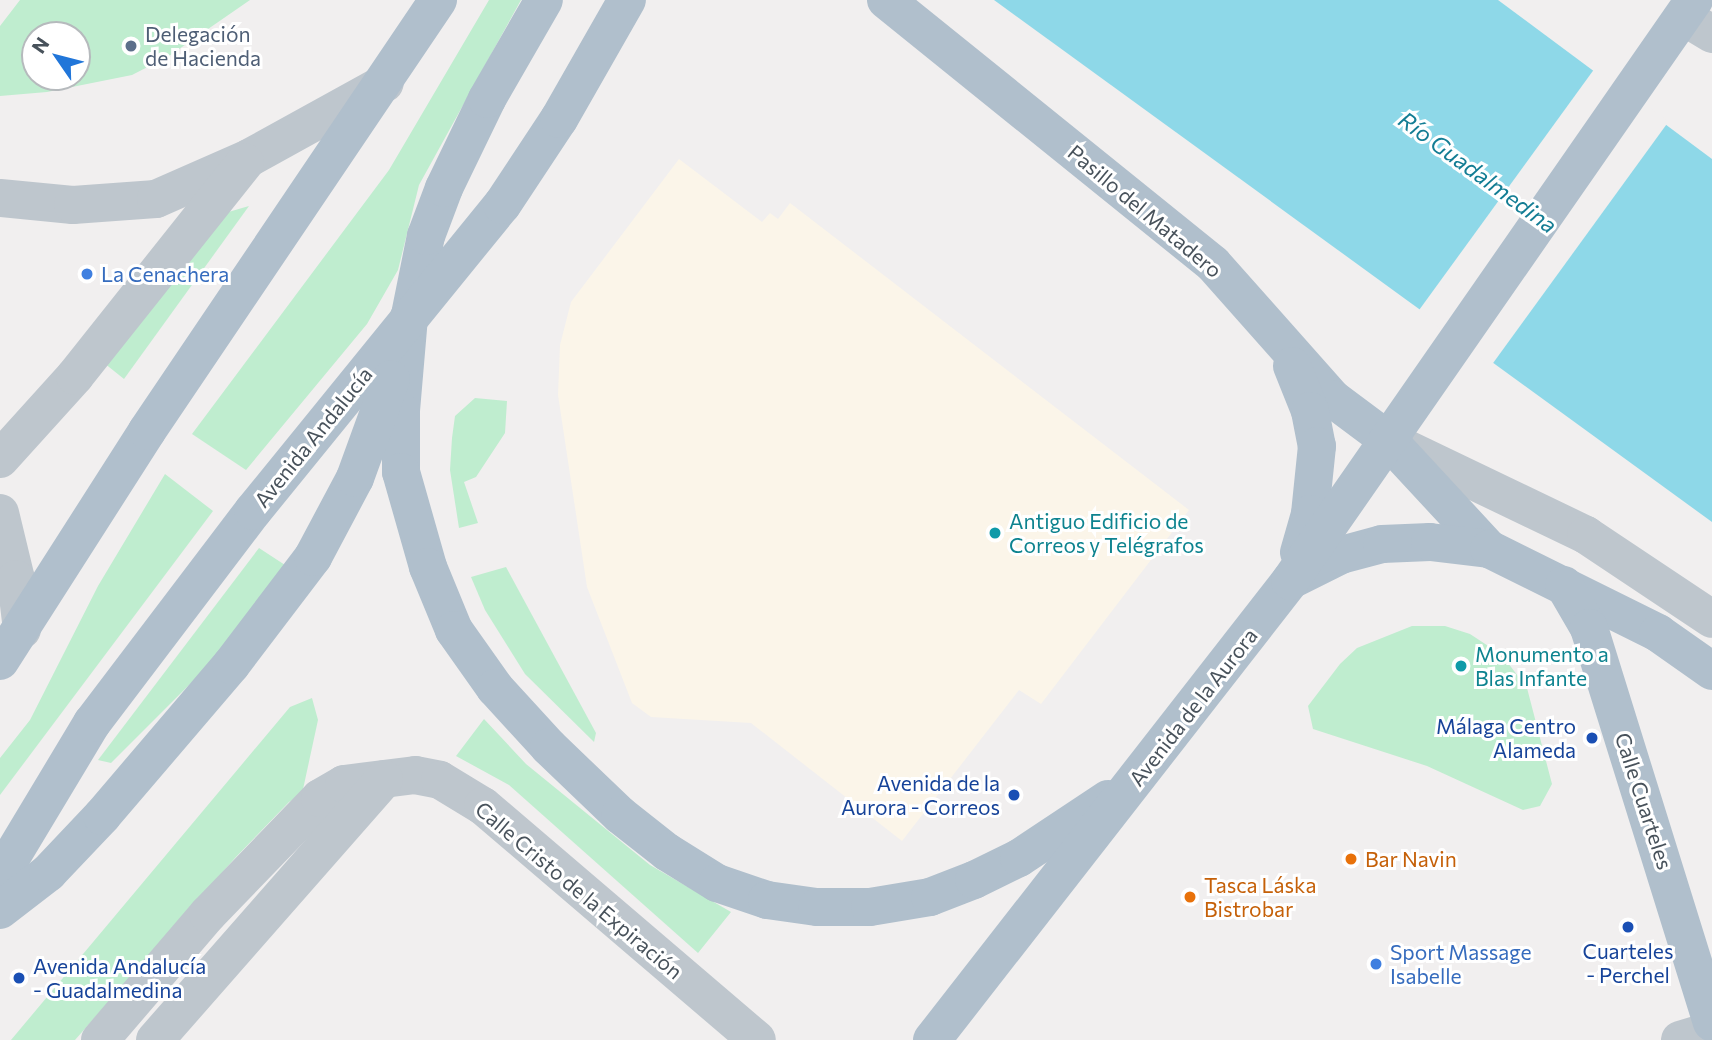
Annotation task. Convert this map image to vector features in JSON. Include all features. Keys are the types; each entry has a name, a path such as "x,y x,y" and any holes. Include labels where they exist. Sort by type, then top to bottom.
{"main road":[{"path":"0,661 147,431 439,0"},
{"path":"0,910 48,873 102,816 223,675 313,557 355,478 386,397 410,317 426,236 444,188 481,110 544,0"},
{"name":"Avenida Andalucía","path":"0,876 92,723 253,511 502,205 559,119 627,0"},
{"name":"Pasillo del Matadero","path":"886,0 1213,264 1333,398 1388,440 1489,549"},
{"name":"Avenida de la Aurora","path":"932,1040 1290,581 1646,74 1690,22"},
{"path":"410,317 401,411 401,472 428,567 454,629 495,688 549,747 585,784 667,852 717,883 767,900 817,907 894,903 930,897 1019,858 1138,778"},
{"path":"1282,343 1310,411 1317,446 1310,514 1290,581"},
{"name":"Pasillo del Matadero","path":"1290,581 1341,555 1382,544 1430,542 1489,549 1658,633 1712,671"},
{"name":"Calle Cuarteles","path":"1564,585 1589,628 1712,1022"}],"street":[{"path":"0,198 73,205 156,199 249,158 385,83"},
{"path":"0,459 75,376 249,158"},
{"name":"Pasillo del Matadero","path":"1388,440 1536,507 1587,535 1712,619"},
{"path":"0,513 16,579 22,630"},
{"name":"Calle Cristo de la Expiración","path":"100,1040 286,829 344,784 415,775 440,780 483,806 757,1040"},
{"path":"156,1040 384,779"},
{"path":"1679,1040 1712,1030"}],"shaded area":[{"name":"Antiguo Edificio de Correos y Telégrafos","path":"679,159 762,222 770,213 778,219 790,203 1189,510 1041,704 1019,690 902,841 751,723 651,717 632,703 587,587 558,395 560,345 571,302"}],"green space":[{"name":"Delegación de Hacienda","path":"20,0 250,0 169,56 132,75 91,83 91,21 21,21 21,91 52,91 0,96 0,26"},
{"path":"489,0 521,0 419,185 398,270 367,324 246,470 192,434 389,170"},
{"path":"249,206 124,379 104,363 225,213"},
{"path":"475,398 507,401 505,433 476,477 464,482 478,523 459,528 450,470 452,438 455,416"},
{"path":"165,474 213,511 0,795 0,758 30,720 98,586"},
{"path":"259,548 285,565 211,663 111,763 98,760"},
{"path":"506,567 596,733 594,742 525,674 485,610 471,577"},
{"path":"1412,626 1445,626 1470,634 1502,655 1527,688 1552,784 1540,806 1523,810 1427,766 1313,729 1308,706 1340,664 1357,648"},
{"path":"312,698 318,720 302,794 289,802 235,858 75,1040 11,1040 290,707"},
{"path":"484,719 526,764 650,865 731,912 698,953 509,785 456,756"}],"water":[{"name":"Río Guadalmedina","path":"994,0 1498,0 1712,159 1712,522"}],"pier":[{"path":"1595,68 1669,121 1491,366 1417,312"}],"place":[{"name":"Delegación de Hacienda","path":"131,46"},
{"name":"La Cenachera","path":"87,274"},
{"name":"Antiguo Edificio de Correos y Telégrafos","path":"995,533"},
{"name":"Monumento a Blas Infante","path":"1461,666"},
{"name":"Málaga Centro Alameda","path":"1592,738"},
{"name":"Avenida de la Aurora - Correos","path":"1014,795"},
{"name":"Bar Navin","path":"1351,859"},
{"name":"Tasca Láska Bistrobar","path":"1190,897"},
{"name":"Cuarteles - Perchel","path":"1628,927"},
{"name":"Sport Massage Isabelle","path":"1376,964"},
{"name":"Avenida Andalucía - Guadalmedina","path":"19,978"}]}
